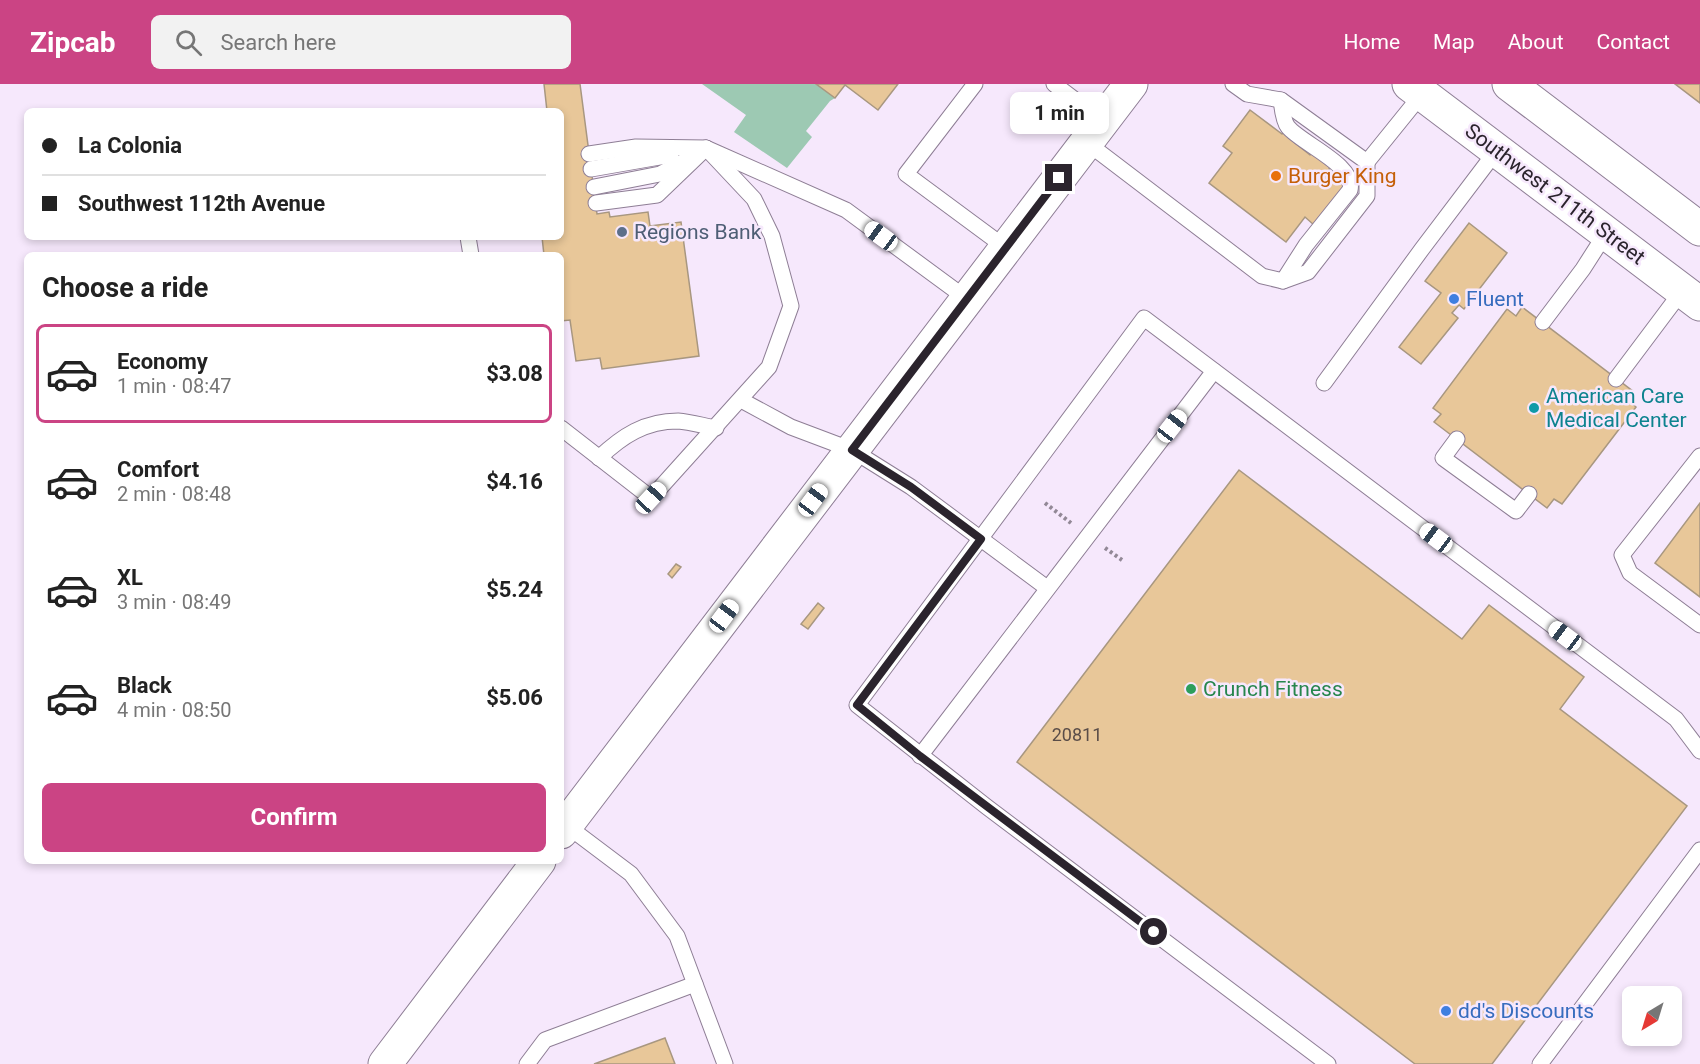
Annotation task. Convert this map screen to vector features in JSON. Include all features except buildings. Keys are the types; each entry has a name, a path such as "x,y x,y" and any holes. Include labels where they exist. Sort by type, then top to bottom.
{"main road":[{"path":"564,828 1131,84"},
{"path":"1509,84 1700,229"},
{"name":"Southwest 211th Street","path":"1415,89 1691,298"},
{"path":"385,1064 537,864"}],"lane":[{"path":"975,84 906,174 1006,248"},
{"path":"1054,84 1095,132 1262,276 1282,281 1308,272 1367,196 1367,162 1415,89"},
{"path":"1233,84 1246,94 1281,100 1367,162"},
{"path":"1281,100 1287,127 1338,165 1349,176 1352,183 1350,190 1306,245 1282,281"},
{"path":"594,187 660,174 706,148"},
{"path":"596,202 657,195 706,148"},
{"path":"564,430 651,498 769,367 791,306 772,236 754,199 706,148"},
{"path":"590,161 706,148 846,210 967,299"},
{"path":"1324,383 1497,150"},
{"path":"1543,322 1583,269 1606,233"},
{"path":"1616,379 1691,298"},
{"path":"1328,1064 920,756 857,705 1144,318 1676,719 1700,751"},
{"path":"920,756 1214,371"},
{"path":"741,400 791,427 852,450 911,487 1047,588"},
{"path":"599,458 620,438 643,427 678,421 716,428"},
{"path":"1456,439 1443,458 1516,512 1529,494"},
{"path":"1700,456 1622,555 1630,573 1700,625"},
{"path":"564,828 632,874 677,936 725,1064"},
{"path":"1540,1064 1700,850"},
{"path":"527,1064 545,1040 695,984"}],"path":[{"path":"1045,503 1076,527"},
{"path":"1101,545 1122,560"}],"green space":[{"path":"702,84 816,84 835,98 806,131 812,137 787,168 734,132 746,115"}],"place":[{"name":"Burger King","path":"1276,176"},
{"name":"Regions Bank","path":"622,232"},
{"name":"Fluent","path":"1454,299"},
{"name":"American Care Medical Center","path":"1534,408"},
{"name":"Crunch Fitness","path":"1191,689"},
{"name":"dd's Discounts","path":"1446,1011"}],"route":[{"path":"1059,178 852,450 911,487 981,539 857,705 920,756 1154,932"}]}
